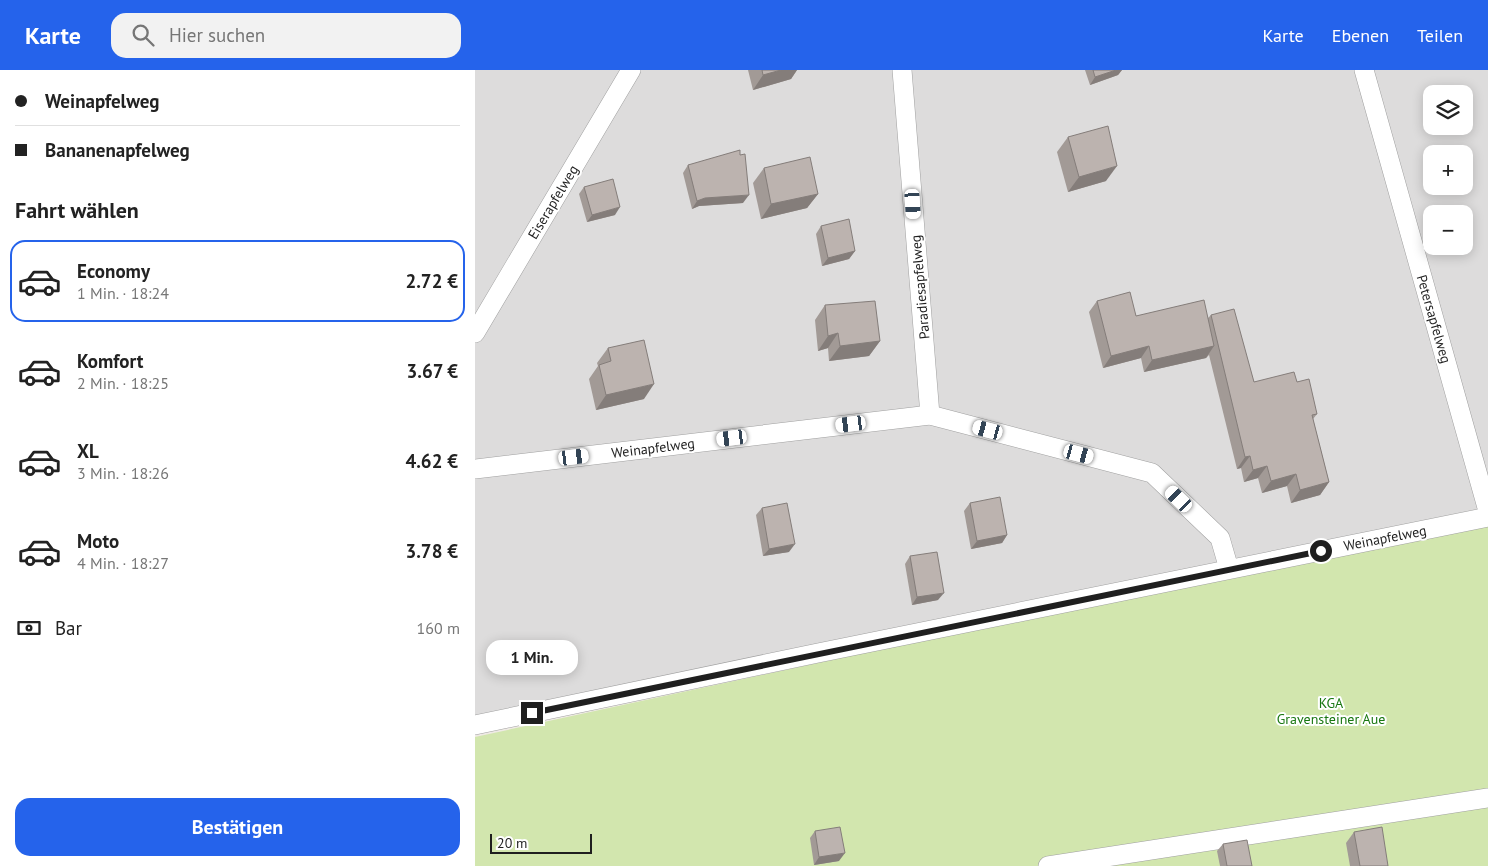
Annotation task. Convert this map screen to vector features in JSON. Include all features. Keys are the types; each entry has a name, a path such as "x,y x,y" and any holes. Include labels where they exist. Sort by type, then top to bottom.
{"lane":[{"name":"Eiserapfelweg","path":"475,333 631,70"},
{"name":"Paradiesapfelweg","path":"902,70 930,415"},
{"name":"Petersapfelweg","path":"1364,70 1488,511"},
{"name":"Weinapfelweg","path":"475,469 930,415 1152,473 1220,538 1229,570 1488,517"},
{"path":"475,725 1229,570"},
{"path":"1049,866 1488,798"}],"shaded area":[{"path":"475,70 1488,70 1488,507 1271,552 475,734"}],"green space":[{"name":"KGA Gravensteiner Aue","path":"1488,518 1488,866 475,866 475,737"}],"building":[{"path":"762,70 781,70 763,75"},
{"path":"1093,70 1116,70 1095,77"},
{"path":"1108,126 1117,166 1079,177 1068,137"},
{"path":"740,150 740,155 745,154 749,195 705,198 697,201 688,165"},
{"path":"810,157 818,194 771,204 764,168"},
{"path":"613,179 620,207 592,215 584,187"},
{"path":"849,219 855,251 828,258 821,226"},
{"path":"1130,292 1136,316 1204,300 1214,346 1152,360 1149,346 1111,356 1097,301"},
{"path":"875,301 880,341 840,346 838,333 828,336 825,305"},
{"path":"1234,309 1254,382 1294,372 1297,382 1309,379 1317,414 1312,415 1329,482 1300,490 1296,474 1271,481 1267,466 1253,470 1250,456 1245,457 1211,315"},
{"path":"644,340 654,384 606,395 599,365 611,361 608,348"},
{"path":"1000,497 1007,535 977,541 970,503"},
{"path":"787,503 795,544 769,549 762,508"},
{"path":"937,552 944,593 917,597 910,556"},
{"path":"840,827 845,853 819,857 815,831"},
{"path":"1382,827 1388,866 1360,866 1354,832"},
{"path":"1247,840 1252,866 1227,866 1223,844"}],"route":[{"path":"532,713 1321,551"}]}
